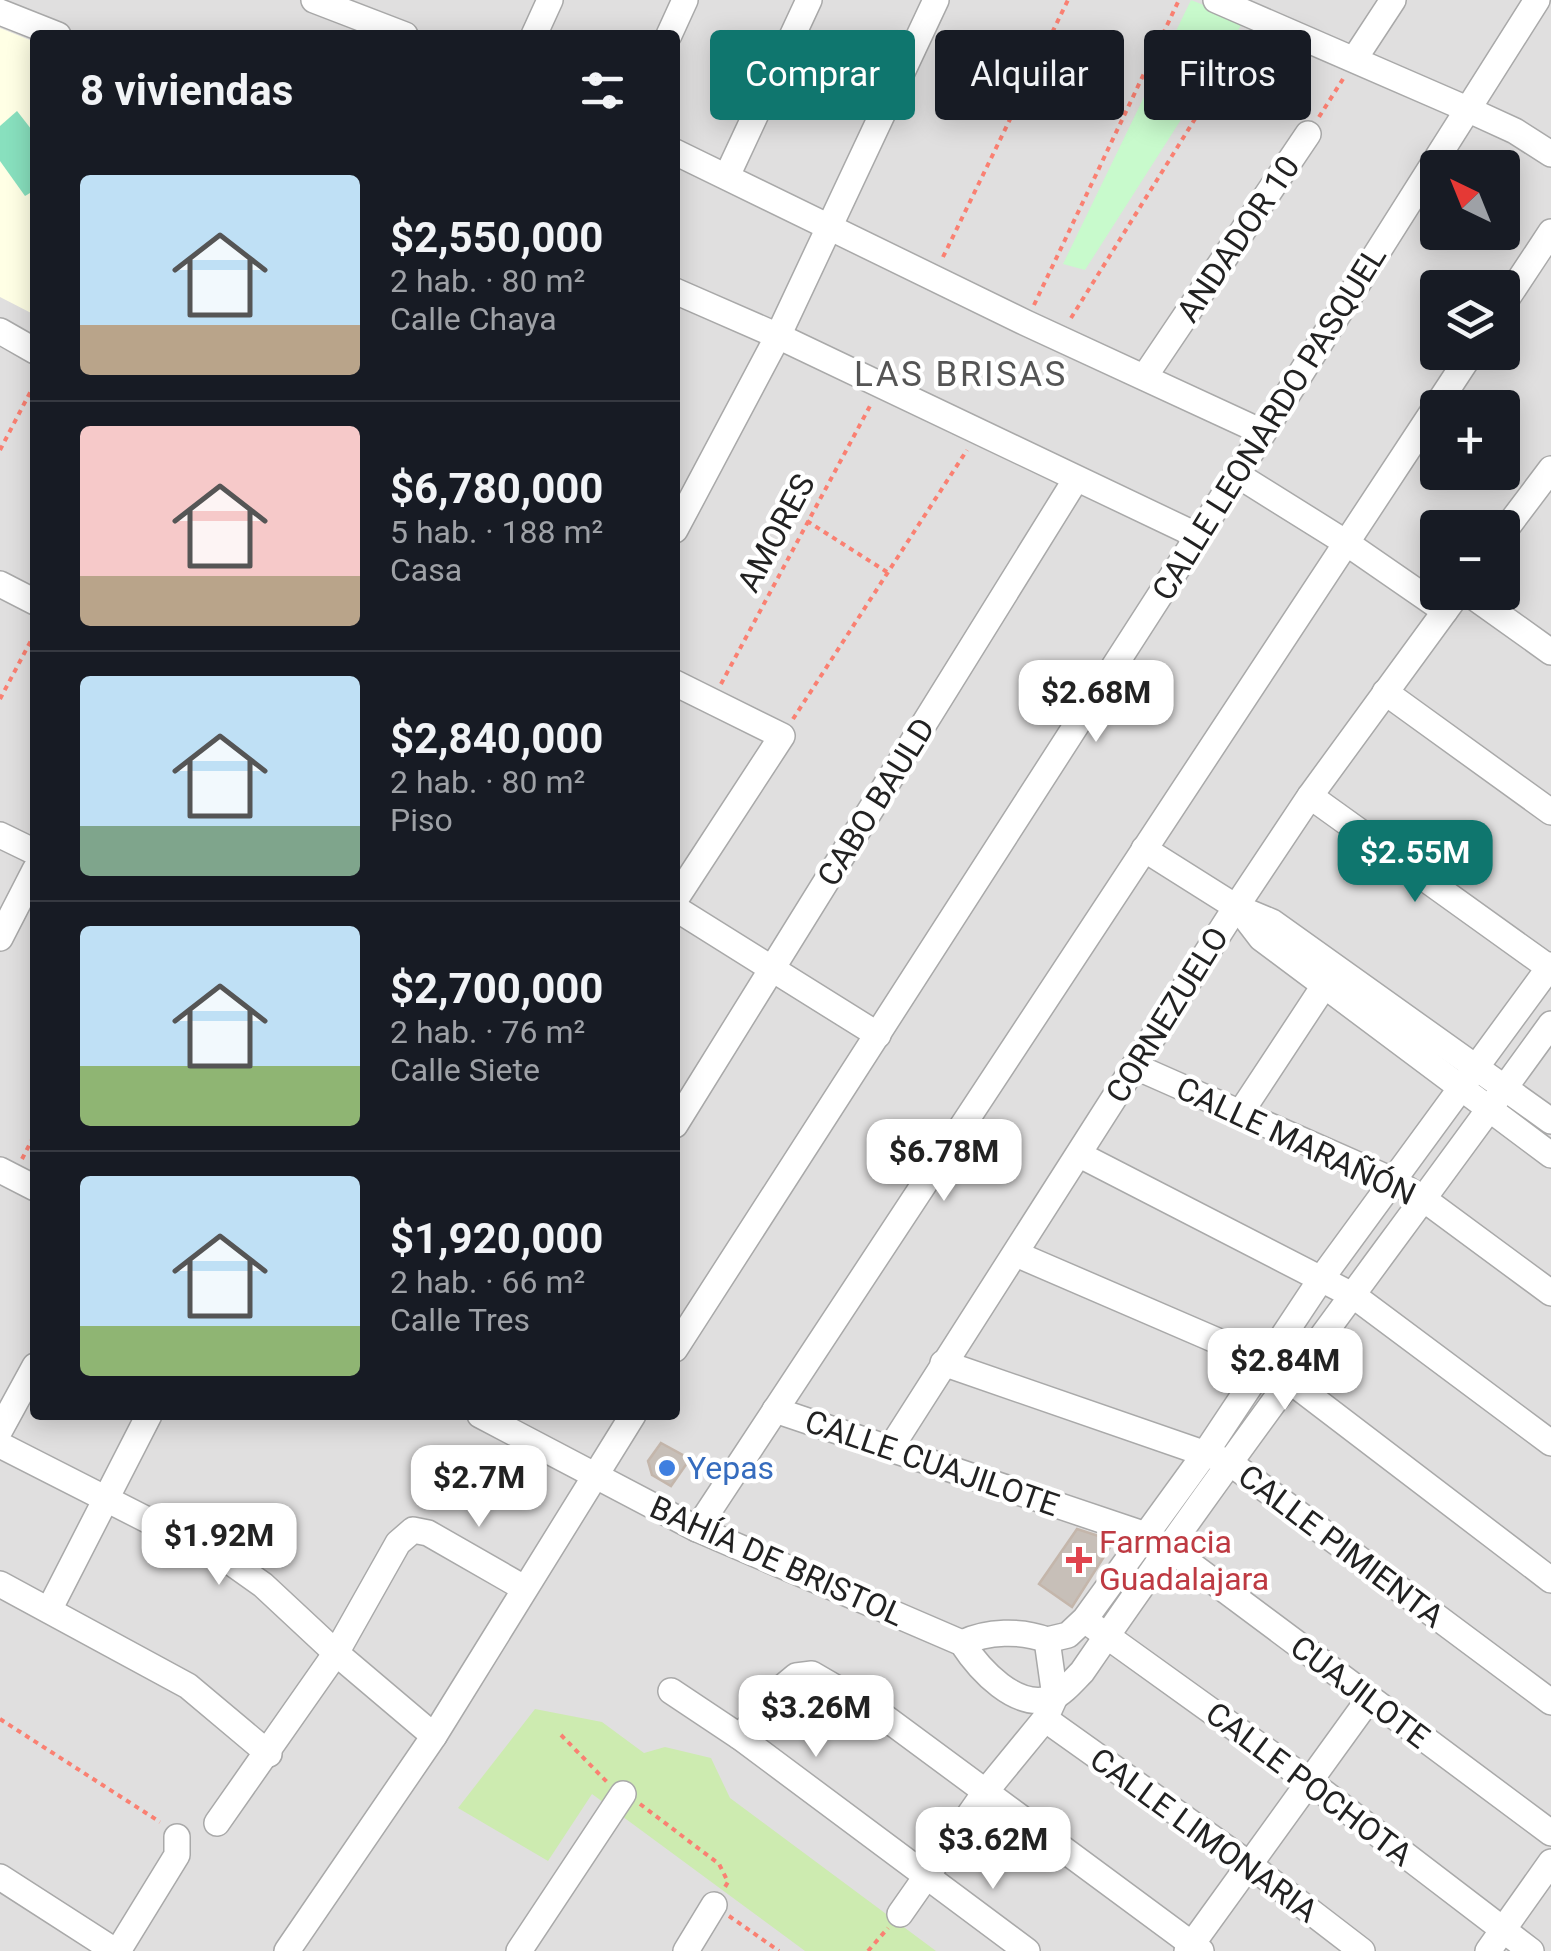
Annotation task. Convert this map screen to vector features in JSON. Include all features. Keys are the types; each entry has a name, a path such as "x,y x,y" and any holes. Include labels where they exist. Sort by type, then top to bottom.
{"street":[{"path":"314,0 391,30"},
{"path":"536,30 550,0"},
{"path":"671,30 685,0"},
{"path":"727,176 809,0"},
{"path":"680,521 778,336 936,0"},
{"path":"1216,0 1264,8 1356,58 1514,131 1551,154"},
{"path":"1356,58 1393,0"},
{"name":"CALLE LEONARDO PASQUEL","path":"680,1342 1537,0"},
{"path":"0,12 45,30"},
{"name":"ANDADOR 10","path":"1145,376 1308,134"},
{"path":"680,154 933,279 1262,432"},
{"path":"1520,279 1551,232"},
{"path":"680,293 1198,536"},
{"path":"0,332 30,348"},
{"path":"697,1529 1460,370"},
{"path":"1236,474 1420,584"},
{"name":"CABO BAULD","path":"680,1117 1076,479"},
{"path":"1520,514 1547,483"},
{"path":"0,584 30,599"},
{"name":"CORNEZUELO","path":"890,1448 1236,906 1310,796 1446,610"},
{"path":"1492,610 1551,652"},
{"path":"680,686 782,736 680,892"},
{"path":"1385,692 1551,812"},
{"path":"900,1914 986,1791 1082,1672 1170,1550 1264,1361 1550,967 1310,796"},
{"path":"0,834 30,849"},
{"path":"1144,849 1236,906 1272,922 1468,1079 1489,1110 1551,1155"},
{"path":"0,938 30,880"},
{"path":"1236,906 1261,938 1324,986 1468,1079 1505,1088 1551,1121"},
{"path":"680,911 878,1035"},
{"path":"1241,1112 1324,986"},
{"path":"962,1643 978,1636 1016,1634 1047,1640 1068,1635 1085,1620 1146,1535 1290,1382 1551,1024"},
{"name":"CALLE MARAÑÓN","path":"1134,1066 1392,1180 1551,1293"},
{"path":"1080,1155 1354,1296 1551,1443"},
{"path":"0,1170 30,1185"},
{"path":"1016,1254 1264,1361 1551,1580"},
{"name":"CALLE PIMIENTA","path":"943,1364 1216,1458 1551,1702"},
{"path":"0,1430 30,1375"},
{"name":"CALLE CUAJILOTE","path":"775,1410 1146,1535"},
{"path":"49,1610 146,1420"},
{"name":"BAHÍA DE BRISTOL","path":"493,1420 697,1529 962,1643 1007,1691 1040,1700 1050,1708"},
{"path":"287,1951 434,1736 630,1420"},
{"path":"0,1444 232,1564 292,1610 336,1654 434,1736"},
{"path":"218,1823 336,1654 398,1544 413,1530 428,1533 524,1588"},
{"name":"CUAJILOTE","path":"1170,1550 1551,1833"},
{"path":"0,1584 188,1686 268,1754"},
{"name":"CALLE POCHOTA","path":"1085,1620 1310,1782 1496,1941 1530,1951"},
{"path":"1047,1640 1050,1708"},
{"path":"740,1737 784,1686 796,1676 812,1674 865,1703 1193,1949 1369,1699"},
{"path":"671,1691 740,1737 1027,1951"},
{"name":"CALLE LIMONARIA","path":"1050,1708 1362,1951"},
{"path":"519,1951 623,1794"},
{"path":"0,1877 116,1951 177,1855 177,1836"},
{"path":"1496,1941 1551,1862"},
{"path":"686,1951 714,1906"}],"path":[{"path":"933,279 1068,0"},
{"path":"1026,323 1179,0"},
{"path":"1058,338 1264,8"},
{"name":"ANDADOR 10","path":"1308,134 1356,58"},
{"name":"AMORES","path":"712,702 880,387"},
{"path":"0,450 30,393"},
{"path":"782,736 978,433"},
{"path":"806,521 886,572"},
{"path":"0,699 30,642"},
{"path":"0,1719 177,1836"},
{"path":"562,1735 593,1770 623,1794 650,1808 718,1864 728,1882 714,1906 779,1951"},
{"path":"868,1951 900,1914"}],"shaded area":[{"path":"0,0 1551,0 1551,1951 0,1951"},
{"path":"0,28 30,40 30,312 0,297"}],"green space":[{"path":"1191,0 1244,21 1238,30 1176,30"},
{"path":"1144,97 1144,120 1181,120 1085,270 1063,264"},
{"path":"17,111 30,128 30,193 25,196 0,161 0,126"},
{"path":"535,1709 602,1722 644,1753 665,1747 711,1758 730,1798 936,1951 805,1951 592,1794 548,1861 458,1808"}],"building":[{"name":"Yepas","path":"661,1443 690,1459 671,1486 652,1475 648,1461"},
{"name":"Farmacia Guadalajara","path":"1077,1529 1114,1541 1072,1607 1039,1584"}],"place":[{"name":"Yepas","path":"667,1468"},
{"name":"Farmacia Guadalajara","path":"1079,1560"}],"district":[{"name":"LAS BRISAS","path":"961,374"}]}
